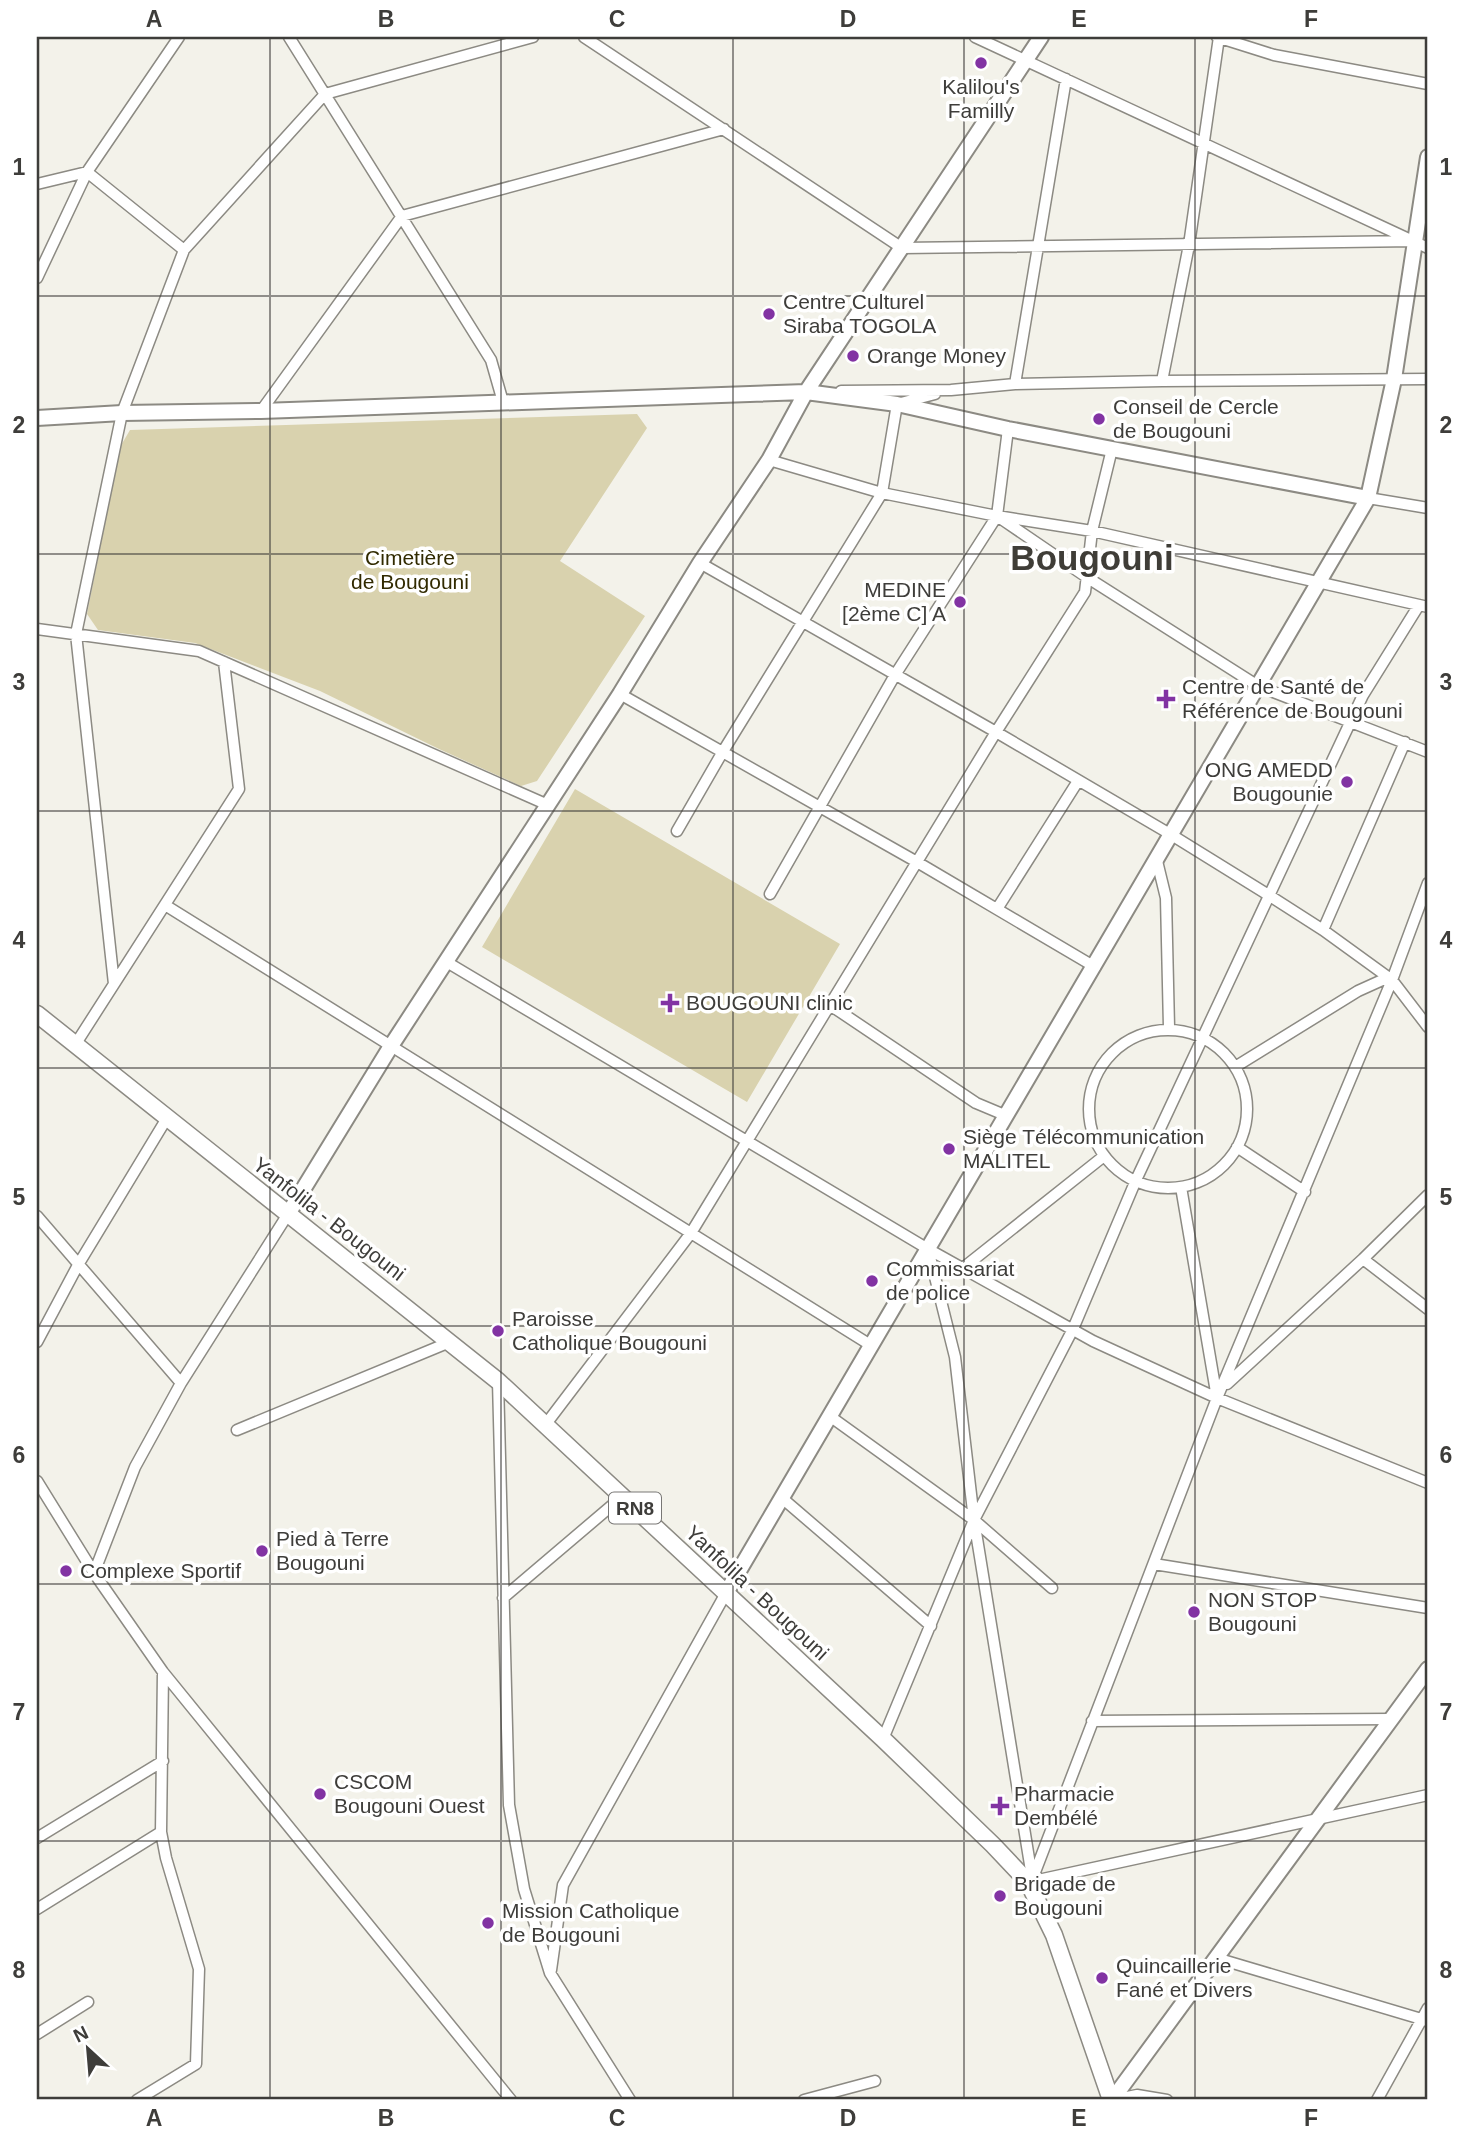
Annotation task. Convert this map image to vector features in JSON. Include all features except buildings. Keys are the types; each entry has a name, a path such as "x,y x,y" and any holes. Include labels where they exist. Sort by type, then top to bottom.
{"main road":[{"name":"Yanfolila - Bougouni","path":"37,1014 498,1381 883,1739 1030,1881 1054,1935 1112,2100"}],"street":[{"path":"37,278 87,172 179,37"},
{"path":"289,37 491,360 503,402"},
{"path":"114,984 76,634 122,413 184,250 325,94 533,37"},
{"path":"584,37 902,248 1414,242"},
{"path":"975,37 1428,248"},
{"path":"94,1573 135,1467 181,1383 445,961 769,460 806,392 1041,37"},
{"path":"1162,381 1189,245 1219,37 1274,55 1428,84"},
{"path":"1015,384 1066,79"},
{"path":"261,411 402,216 724,129"},
{"path":"550,1973 564,1885 726,1593 1368,498 1394,379 1428,157"},
{"path":"37,184 87,172"},
{"path":"87,172 184,250"},
{"path":"37,418 122,413 261,411 806,392 951,390 1015,384 1428,379"},
{"path":"897,404 951,390"},
{"path":"806,392 897,404 1008,429 1428,508"},
{"path":"677,831 722,752 882,493 897,404"},
{"path":"770,894 895,675 997,516 1008,429"},
{"path":"546,1424 691,1233 996,732 1085,592 1092,531 1112,449"},
{"path":"769,460 882,493 997,516 1092,531 1424,606 1363,695 1136,1180 1073,1329 974,1520 883,1739"},
{"path":"997,516 1087,578 1258,686 1428,751"},
{"path":"700,563 1170,834 1323,930 1390,979 1428,1027"},
{"path":"37,629 199,651 548,805"},
{"path":"75,1045 239,789 224,662"},
{"path":"620,694 918,862 1095,967"},
{"path":"1323,930 1405,742"},
{"path":"997,909 1078,781"},
{"path":"1157,861 1166,898 1169,1027"},
{"path":"1030,1881 1220,1393 1305,1192 1428,883"},
{"path":"165,905 872,1346"},
{"path":"445,961 928,1249 1073,1329 1428,1483"},
{"path":"1235,1067 1358,991 1390,979"},
{"path":"830,1005 976,1103 1007,1116"},
{"path":"1169,1027 1196,1034 1203,1039 1224,1052 1235,1067 1247,1098 1245,1129 1237,1147 1224,1166 1201,1181 1181,1187 1154,1187 1122,1174 1104,1156 1092,1133 1088,1108 1097,1073 1122,1044 1149,1032 1169,1027"},
{"path":"37,1342 78,1265 167,1118"},
{"path":"1237,1147 1305,1192"},
{"path":"962,1268 1104,1156"},
{"path":"1181,1187 1220,1393"},
{"path":"1220,1393 1428,1195"},
{"path":"37,1216 181,1383"},
{"path":"928,1249 955,1357 974,1520 1030,1881"},
{"path":"1363,1259 1428,1308"},
{"path":"237,1430 450,1342"},
{"path":"498,1381 509,1805 524,1889 550,1973 630,2100"},
{"path":"831,1417 974,1520 1052,1588"},
{"path":"37,1480 40,1494 163,1672 511,2100"},
{"path":"503,1598 622,1496"},
{"path":"782,1498 931,1626"},
{"path":"1153,1564 1428,1608"},
{"path":"1112,2100 1428,1669"},
{"path":"137,2100 196,2064 199,1969 166,1858 161,1832 163,1672"},
{"path":"1092,1721 1391,1719"},
{"path":"37,1838 163,1761"},
{"path":"1030,1881 1428,1795"},
{"path":"37,1909 161,1832"},
{"path":"1216,1958 1425,2020"},
{"path":"37,2034 88,2002"},
{"path":"1377,2100 1425,2020 1428,2008"},
{"path":"804,2100 875,2081"},
{"path":"1112,2100 1137,2095 1167,2100"}],"green space":[{"name":"Cimetière de Bougouni","path":"637,414 647,428 560,561 645,616 537,781 521,786 320,691 195,643 98,630 87,614 120,447 130,430"},
{"path":"575,789 840,944 747,1102 482,947"}],"place":[{"name":"Kalilou's Familly","path":"981,63"},
{"name":"Centre Culturel Siraba TOGOLA","path":"769,314"},
{"name":"Orange Money","path":"853,356"},
{"name":"Conseil de Cercle de Bougouni","path":"1099,419"},
{"name":"MEDINE [2ème C] A","path":"960,602"},
{"name":"Centre de Santé de Référence de Bougouni","path":"1166,699"},
{"name":"ONG AMEDD Bougounie","path":"1347,782"},
{"name":"BOUGOUNI clinic","path":"670,1003"},
{"name":"Siège Télécommunication MALITEL","path":"949,1149"},
{"name":"Commissariat de police","path":"872,1281"},
{"name":"Paroisse Catholique Bougouni","path":"498,1331"},
{"name":"Pied à Terre Bougouni","path":"262,1551"},
{"name":"Complexe Sportif","path":"66,1571"},
{"name":"NON STOP Bougouni","path":"1194,1612"},
{"name":"CSCOM Bougouni Ouest","path":"320,1794"},
{"name":"Pharmacie Dembélé","path":"1000,1806"},
{"name":"Brigade de Bougouni","path":"1000,1896"},
{"name":"Mission Catholique de Bougouni","path":"488,1923"},
{"name":"Quincaillerie Fané et Divers","path":"1102,1978"}],"district":[{"name":"Bougouni","path":"1092,558"}]}
